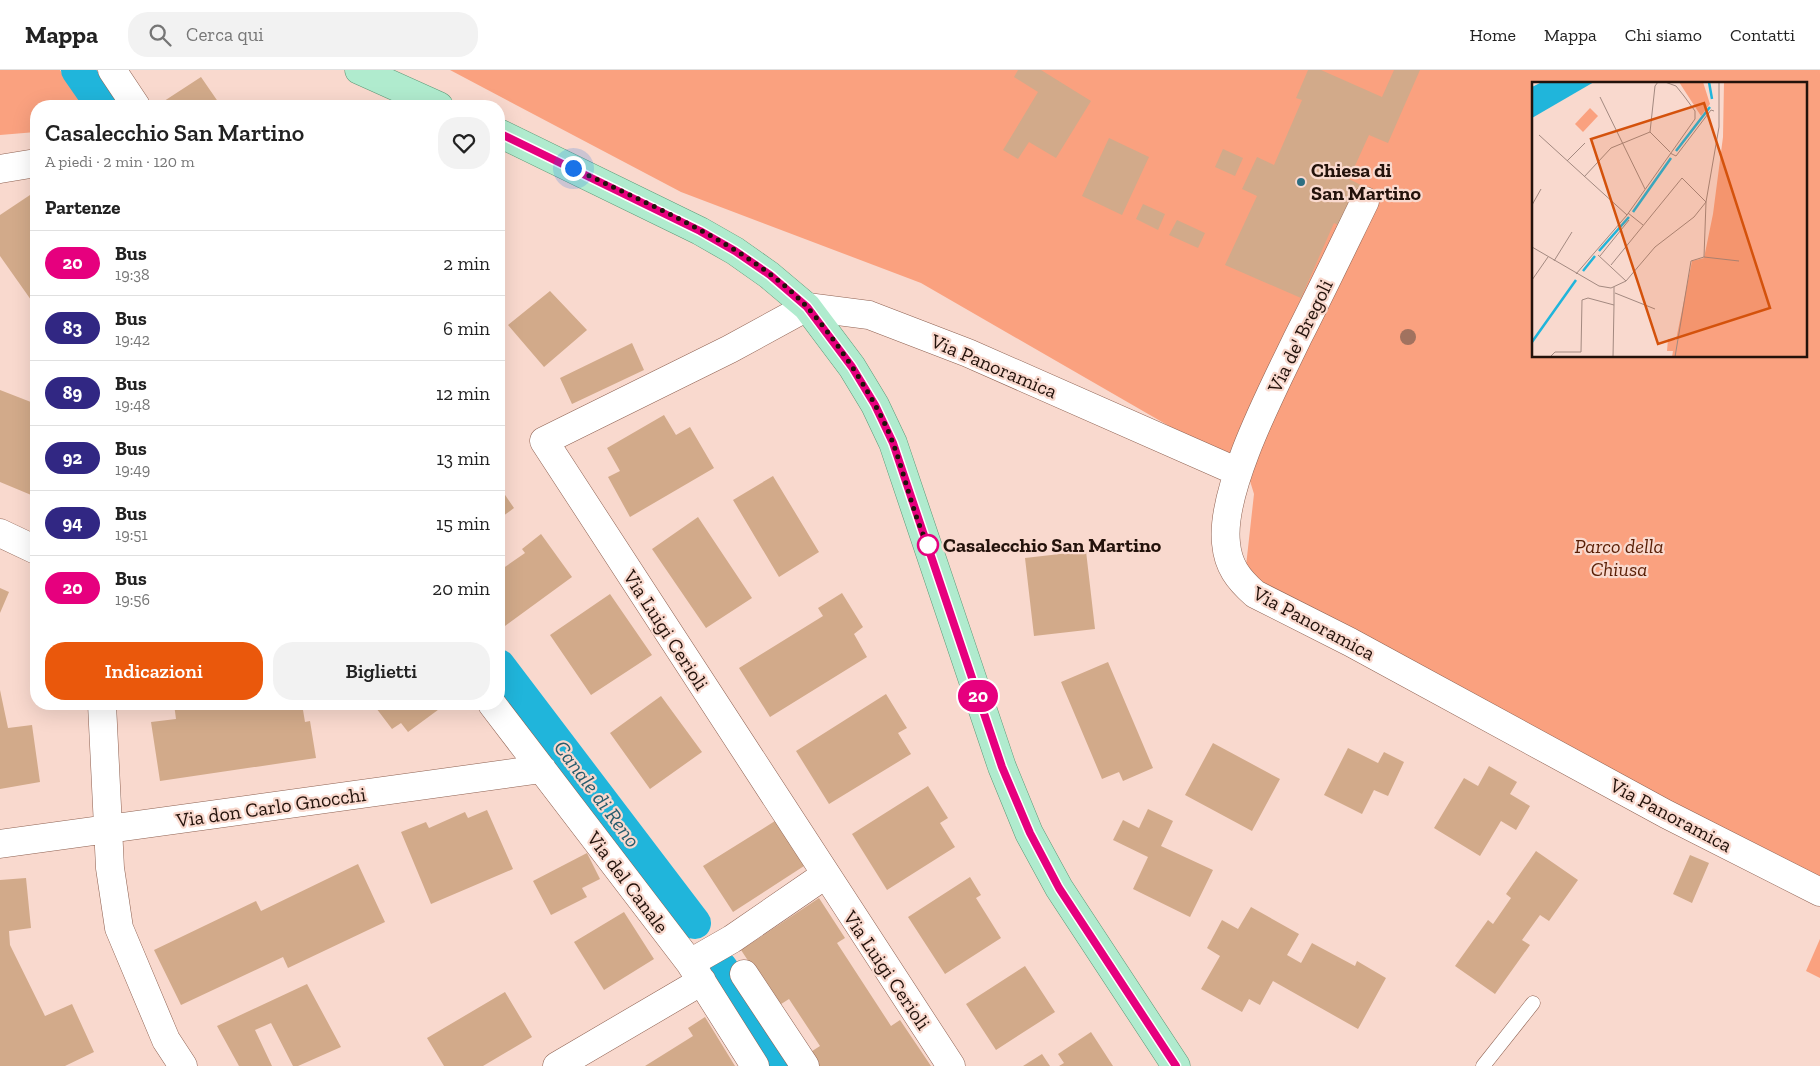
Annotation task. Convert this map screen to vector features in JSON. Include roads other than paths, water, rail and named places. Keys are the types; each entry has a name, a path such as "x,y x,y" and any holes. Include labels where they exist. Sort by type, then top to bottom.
{"main road":[{"path":"360,70 426,100"},
{"path":"505,136 707,235 770,275 807,307 855,373 875,405 893,443 1002,767 1030,833 1059,888 1176,1066"}],"street":[{"path":"112,70 132,100"},
{"path":"0,169 30,164"},
{"name":"Via de' Bregoli","path":"1238,472 1276,383 1365,201"},
{"name":"Via Panoramica","path":"807,307 869,315 878,318 968,353 1238,472 1226,522 1226,542 1230,565 1242,583 1255,594 1350,642 1666,814 1820,892"},
{"name":"Via Luigi Cerioli","path":"807,307 730,349 544,442 951,1066"},
{"path":"0,534 30,547"},
{"path":"102,710 110,868 120,928 166,1040 183,1066"},
{"name":"Via del Canale","path":"497,710 696,972 755,1066"},
{"name":"Via don Carlo Gnocchi","path":"0,844 542,768"},
{"path":"556,1066 696,972 732,938 825,875"},
{"path":"744,974 805,1066"}],"lane":[{"path":"1483,1066 1533,1002"}],"waterway":[{"name":"Canale di Reno","path":"77,70 98,100"},
{"name":"Canale di Reno","path":"505,673 695,923"},
{"path":"722,968 782,1066"}],"place":[{"name":"Chiesa di San Martino","path":"1301,182"},
{"name":"Casalecchio San Martino","path":"928,545"}],"park label":[{"name":"Parco della Chiusa","path":"1619,558"}]}
